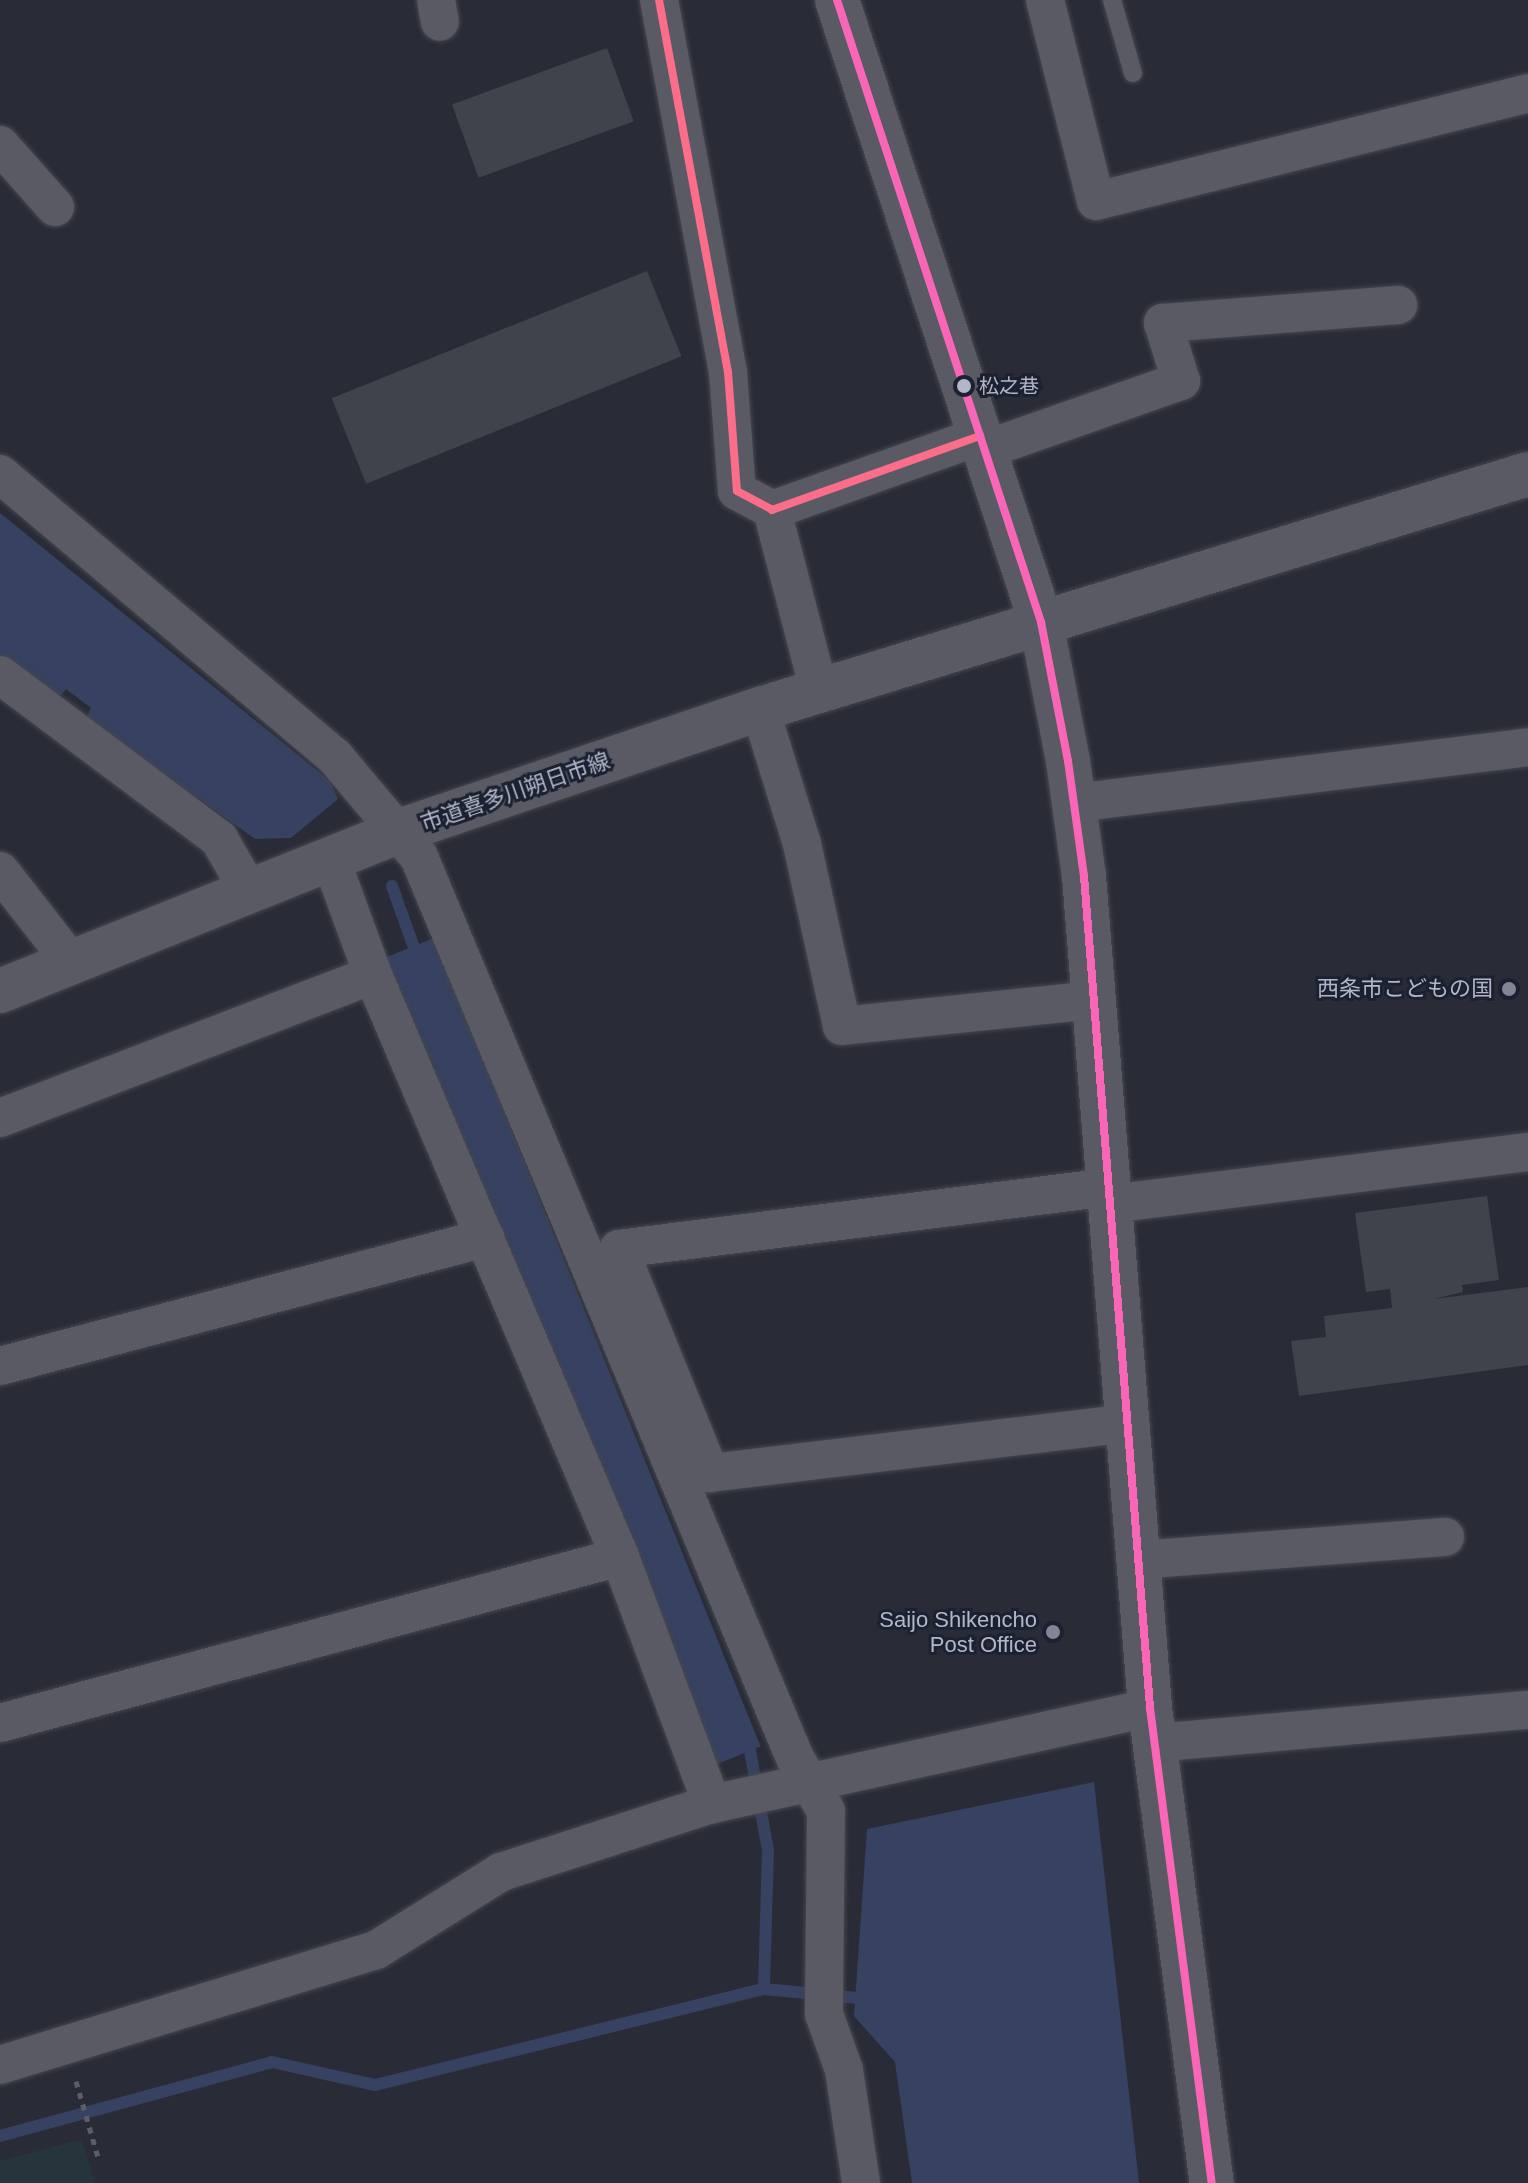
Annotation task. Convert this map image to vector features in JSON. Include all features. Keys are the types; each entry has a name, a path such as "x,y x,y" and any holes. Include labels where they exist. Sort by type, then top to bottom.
{"street":[{"path":"659,0 728,372 737,491 772,510 1181,381 1163,323 1398,305"},
{"path":"837,0 1041,622 1074,803 1094,1000 1153,1725 1212,2183"},
{"path":"1045,0 1096,201 1528,93"},
{"path":"0,145 55,207"},
{"path":"0,474 335,757 402,830 801,1786 826,1811 824,1998 844,2070 861,2183"},
{"name":"市道喜多川朔日市線","path":"0,991 248,889 331,860 402,830 760,709 1528,474"},
{"path":"772,510 819,691"},
{"path":"0,675 219,839 248,889"},
{"path":"760,709 802,844 842,1026 1094,1000"},
{"path":"1074,803 1528,747"},
{"path":"331,860 373,975 620,1557 728,1801"},
{"path":"0,871 71,962"},
{"path":"0,1118 373,975"},
{"path":"1128,1423 710,1473 619,1249 1528,1152"},
{"path":"0,1366 485,1238"},
{"path":"1138,1560 1445,1537"},
{"path":"0,1723 620,1557"},
{"path":"0,2065 376,1950 501,1872 728,1801 1153,1725 1528,1710"}],"lane":[{"path":"1112,0 1133,73"}],"path":[{"path":"79,2092 98,2157"}],"shaded area":[{"path":"82,2139 95,2183 0,2183 0,2161"}],"water":[{"path":"0,513 330,781 338,799 291,838 255,839 86,718 91,708 66,689 58,699 0,656"},
{"path":"434,938 761,1747 706,1769 379,960"},
{"path":"1094,1782 1139,2183 912,2183 895,2062 854,2016 867,1829"}],"building":[{"path":"607,48 634,121 479,178 452,104"},
{"path":"647,271 681,356 366,484 332,398"},
{"path":"1487,1196 1499,1280 1462,1285 1463,1292 1434,1299 1528,1287 1528,1365 1299,1396 1291,1341 1326,1337 1324,1316 1392,1308 1390,1289 1366,1292 1355,1213"}],"waterway":[{"path":"392,886 418,959"},
{"path":"747,1734 768,1851 764,1989"},
{"path":"0,2136 272,2062 375,2085 764,1989 868,1999"}],"transit line":[{"path":"659,0 728,372 737,491 772,510 980,436"},
{"path":"837,0 1041,622 1068,761 1084,876 1150,1708 1212,2183"}],"place":[{"name":"松之巷","path":"964,386"},
{"name":"西条市こどもの国","path":"1509,989"},
{"name":"Saijo Shikencho Post Office","path":"1053,1632"}]}
